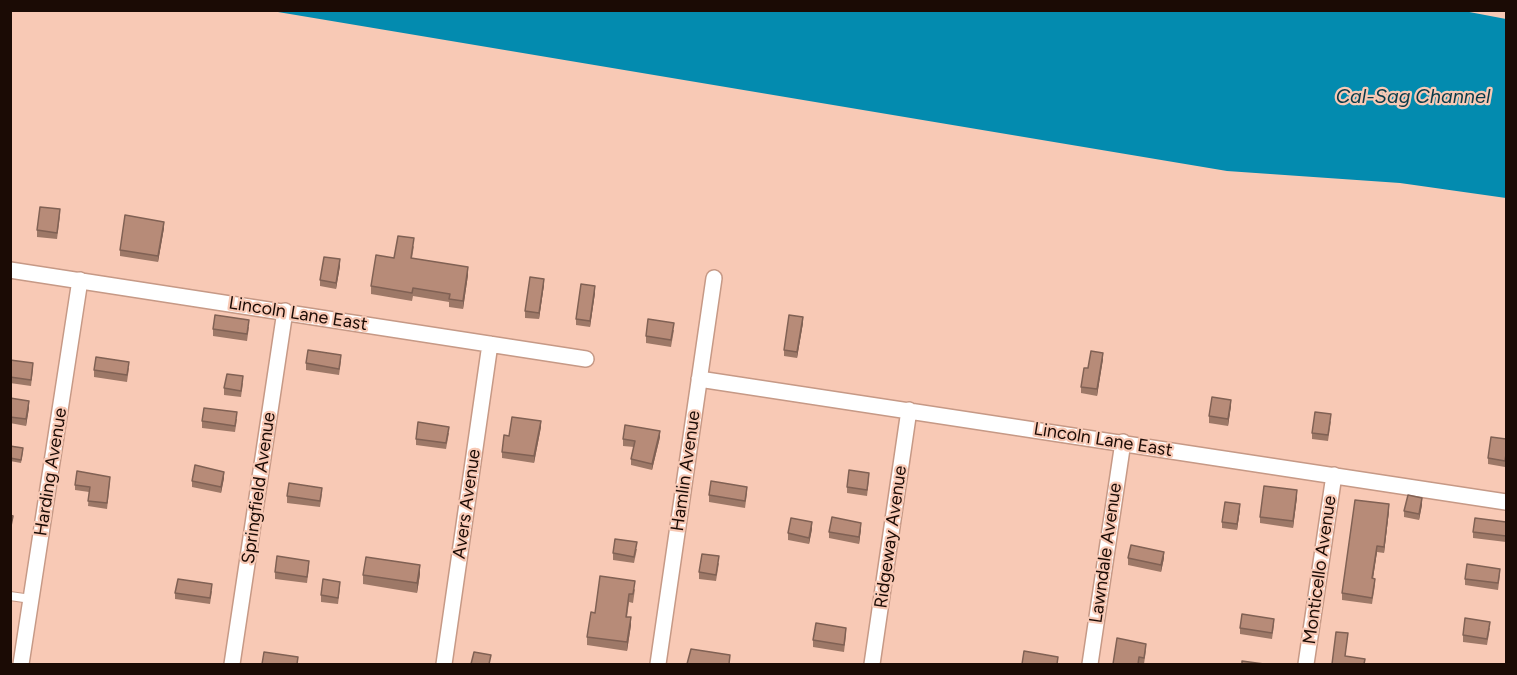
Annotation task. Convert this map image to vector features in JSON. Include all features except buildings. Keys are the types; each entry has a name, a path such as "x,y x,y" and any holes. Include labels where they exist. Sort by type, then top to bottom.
{"street":[{"name":"Lincoln Lane East","path":"10,270 586,358"},
{"name":"Hamlin Avenue","path":"658,664 714,278"},
{"name":"Harding Avenue","path":"18,659 31,599 80,280"},
{"name":"Springfield Avenue","path":"232,664 285,311"},
{"name":"Avers Avenue","path":"444,664 490,344"},
{"name":"Lincoln Lane East","path":"699,379 1506,502"},
{"name":"Ridgeway Avenue","path":"872,664 909,410"},
{"name":"Lawndale Avenue","path":"1090,664 1123,442"},
{"name":"Monticello Avenue","path":"1306,664 1334,474"}],"lane":[{"path":"10,596 31,599"}],"water":[{"name":"Cal-Sag Channel","path":"272,11 1464,11 1506,19 1506,198 1400,183 1227,171"}]}
